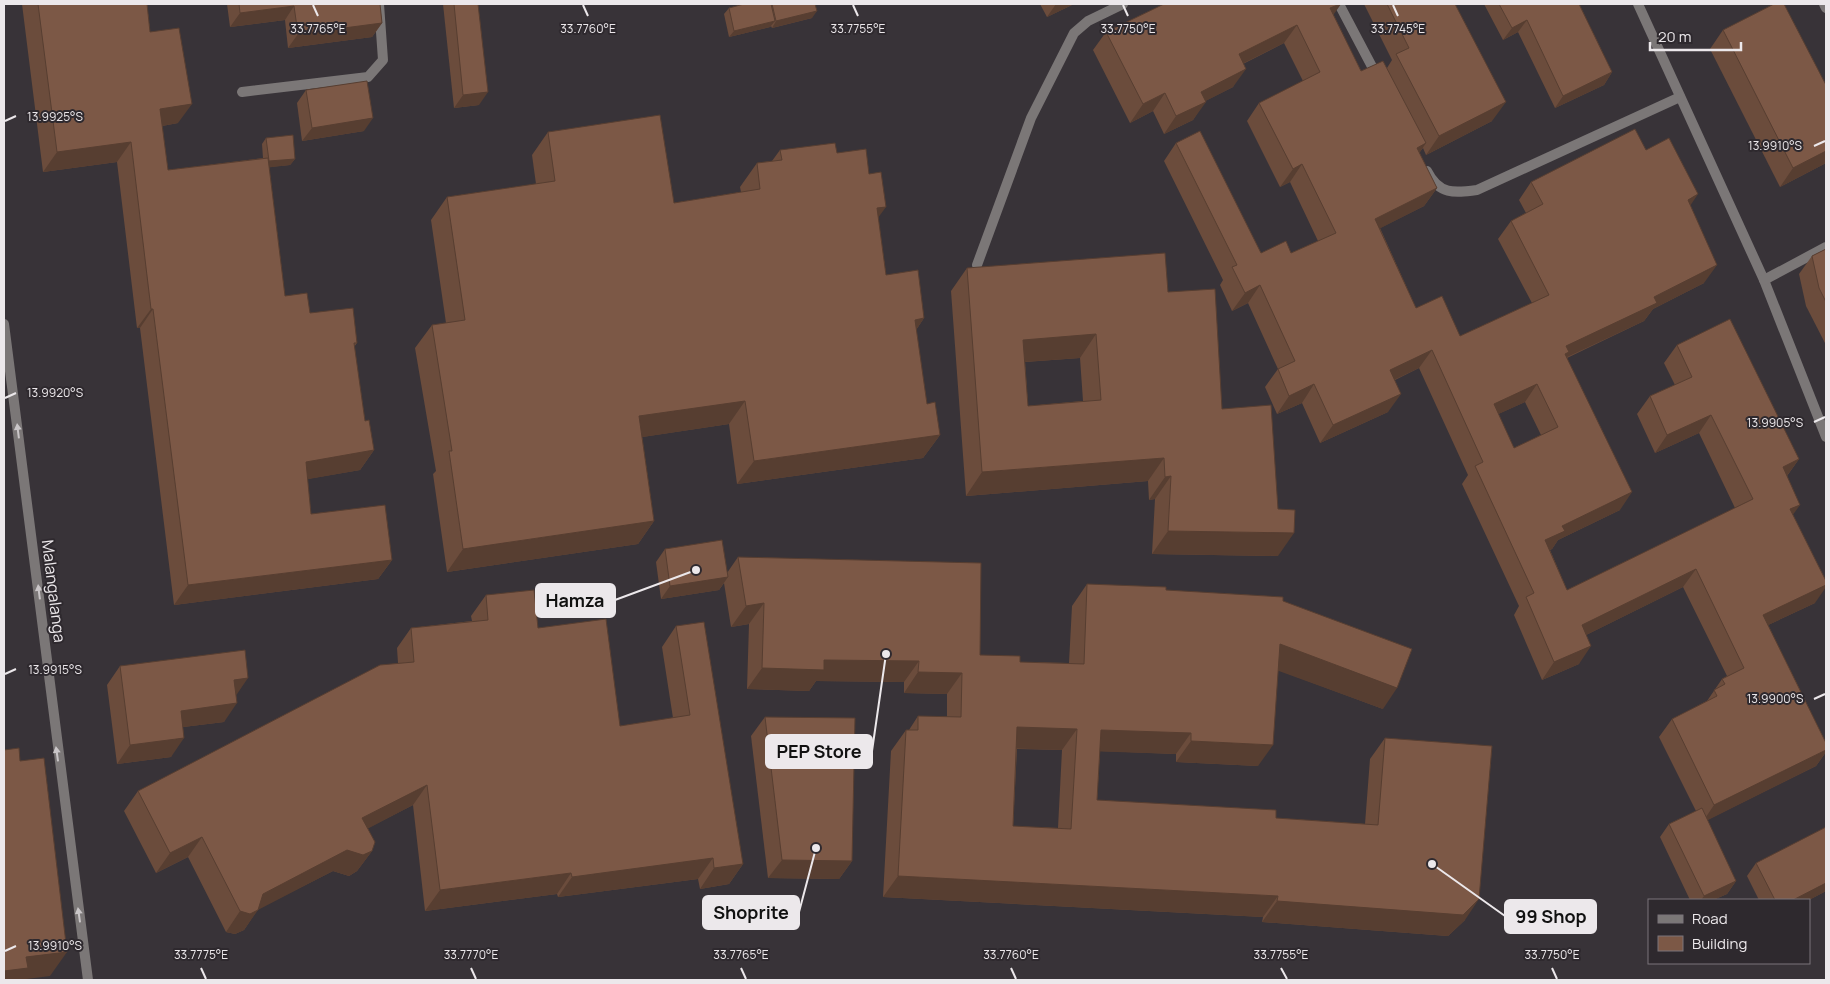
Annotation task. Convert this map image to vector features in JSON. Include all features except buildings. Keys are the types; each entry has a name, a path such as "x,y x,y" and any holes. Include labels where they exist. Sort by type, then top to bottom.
{"street":[{"path":"242,92 368,77 383,60 379,4"},
{"path":"977,265 1030,118 1074,33 1088,21 1124,4"},
{"path":"1339,4 1381,83"},
{"path":"1638,4 1764,280 1826,436"},
{"path":"1824,4 1826,8"},
{"path":"1423,163 1432,181 1452,193 1477,190 1680,97"},
{"path":"1764,280 1826,247"},
{"name":"Malangalanga","path":"4,324 47,660 55,741 88,980"}],"place":[{"name":"Hamza","path":"696,570"},
{"name":"PEP Store","path":"886,654"},
{"name":"Shoprite","path":"816,848"},
{"name":"99 Shop","path":"1432,864"}]}
